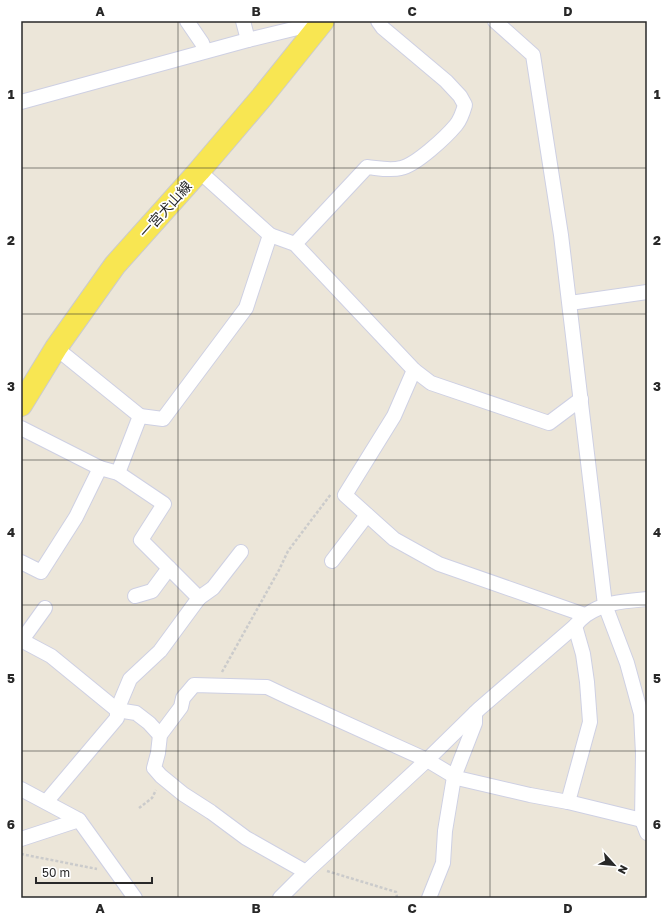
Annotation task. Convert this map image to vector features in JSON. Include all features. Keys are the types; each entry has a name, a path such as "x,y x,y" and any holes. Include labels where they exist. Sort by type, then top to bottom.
{"main road":[{"name":"一宮犬山線","path":"21,405 56,348 115,265 199,171 326,21"}],"street":[{"path":"187,21 202,43 205,51"},
{"path":"243,21 248,40"},
{"name":"一宮犬山線","path":"21,102 205,51 326,21"},
{"path":"295,244 367,167 383,169 401,168 417,160 457,124 462,114 465,105 460,96 446,81 382,28 378,21"},
{"path":"310,868 246,838 211,812 183,794 162,777 154,768 158,753 160,735 181,707 183,698 194,685 267,687 427,760 454,777 530,795 568,802 645,826 641,714 628,663 604,605 570,303 533,55 495,21"},
{"path":"199,171 270,236 295,244 414,370 431,383 549,423 581,399"},
{"path":"56,348 140,416 163,419 246,308 270,236"},
{"path":"570,303 647,292"},
{"path":"414,370 394,416 345,495 394,539 439,564 585,615"},
{"path":"118,473 140,416"},
{"path":"21,428 100,468 118,473 164,504 141,540 199,598"},
{"path":"21,562 41,572 76,517 100,468"},
{"path":"332,561 367,515"},
{"path":"46,802 117,718 116,710 130,679 160,651 199,598 213,588 241,552"},
{"path":"135,596 152,591 169,568"},
{"path":"280,898 475,713 585,615 604,605 647,599"},
{"path":"45,608 21,640 51,656 116,710 136,713 160,735"},
{"path":"568,802 590,722 583,654 574,626"},
{"path":"429,898 443,863 445,831 454,777 475,723 475,713"},
{"path":"21,788 79,820 136,898"},
{"path":"21,839 79,820"}],"path":[{"path":"215,685 288,551 333,492 345,495"},
{"path":"139,808 152,798 162,777"},
{"path":"21,854 119,874"},
{"path":"310,868 322,870 396,892 397,897 400,898"}]}
